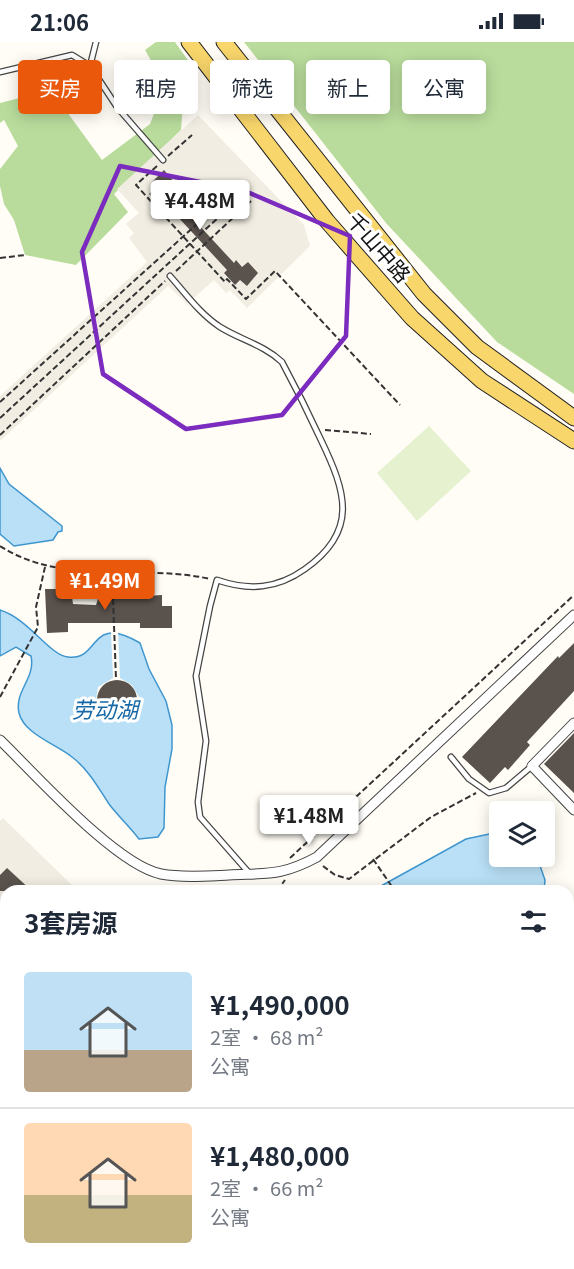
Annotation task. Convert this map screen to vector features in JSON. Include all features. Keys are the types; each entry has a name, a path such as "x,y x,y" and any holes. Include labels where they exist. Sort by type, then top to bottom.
{"main road":[{"name":"千山中路","path":"189,42 327,221 412,318 482,381 574,441"},
{"name":"千山中路","path":"224,42 424,294 477,346 574,418"}],"street":[{"path":"0,740 102,839 139,866 160,874 273,875 292,870 317,857 574,615"},
{"path":"574,723 532,766 574,810"}],"lane":[{"path":"92,60 96,42"},
{"path":"54,60 72,56 79,60"},
{"path":"0,72 18,68"},
{"path":"102,84 117,107 163,160"},
{"path":"170,276 206,316 234,335 271,352 282,362 340,480 344,504 339,530 321,557 298,574 270,586 240,588 218,580 210,606 196,676 206,741 198,802 200,817 250,874"},
{"path":"451,758 481,790 489,793 506,788 532,766"}],"path":[{"path":"192,135 136,185 196,252 246,299 275,271 400,405"},
{"path":"0,402 238,187"},
{"path":"0,418 244,194"},
{"path":"0,435 251,201"},
{"path":"0,258 25,255"},
{"path":"316,429 371,434"},
{"path":"0,546 16,556 45,567 69,571 152,571 218,580"},
{"path":"0,697 38,627 36,607 45,567"},
{"path":"112,572 116,679"},
{"path":"290,859 574,595"},
{"path":"317,857 335,875 349,879 431,817 481,790"},
{"path":"373,859 391,885"}],"highlighted area":[{"path":"120,166 245,191 350,236 346,336 282,415 186,429 103,374 82,252"}],"green space":[{"path":"156,42 175,42 188,60 151,60 145,50"},
{"path":"244,42 574,42 574,394 497,342 386,223 294,106 294,60 258,60"},
{"path":"18,98 18,114 68,114 102,160 150,124 154,114 182,114 181,130 114,194 128,212 76,265 25,255 14,220 4,204 0,186 0,169 18,146 4,120 0,123 0,103"},
{"path":"429,426 471,471 417,521 377,473"}],"shaded area":[{"path":"198,115 304,225 310,246 247,308 230,290 226,293 214,280 187,304 168,286 0,441 0,396 147,262 129,238 134,233 126,224 139,213 117,189"},
{"path":"3,818 72,885 0,885 0,821"}],"water":[{"path":"0,468 9,484 62,526 62,531 58,532 53,540 14,546 0,534"},
{"name":"劳动湖","path":"0,610 20,621 53,650 68,657 86,652 103,635 111,633 123,635 140,643 149,669 166,701 172,725 172,749 165,787 164,828 158,837 139,839 109,804 83,767 65,752 34,733 22,720 18,705 31,671 31,656 16,647 0,656"},
{"path":"489,834 489,867 540,867 545,880 545,885 383,885 466,839"}],"pier":[{"path":"111,632 118,632 120,678 132,685 139,697 136,714 129,720 119,722 108,720 99,714 95,705 98,687 113,678"}],"building":[{"path":"164,170 175,183 170,188 174,194 172,196 234,263 236,260 242,267 248,262 258,273 247,286 240,280 235,285 224,273 227,270 165,203 162,206 149,194 156,187 152,182"},
{"path":"45,589 71,589 73,604 96,605 98,599 162,595 162,606 172,606 172,628 140,628 140,623 68,623 68,632 47,633"},
{"path":"574,643 574,691 527,742 530,745 508,770 505,767 490,783 462,757 558,656 559,658"},
{"path":"117,680 131,686 137,700 131,714 117,720 103,714 97,700 103,686"},
{"path":"574,733 574,793 544,764"},
{"path":"7,868 25,885 0,885 0,875"}]}
